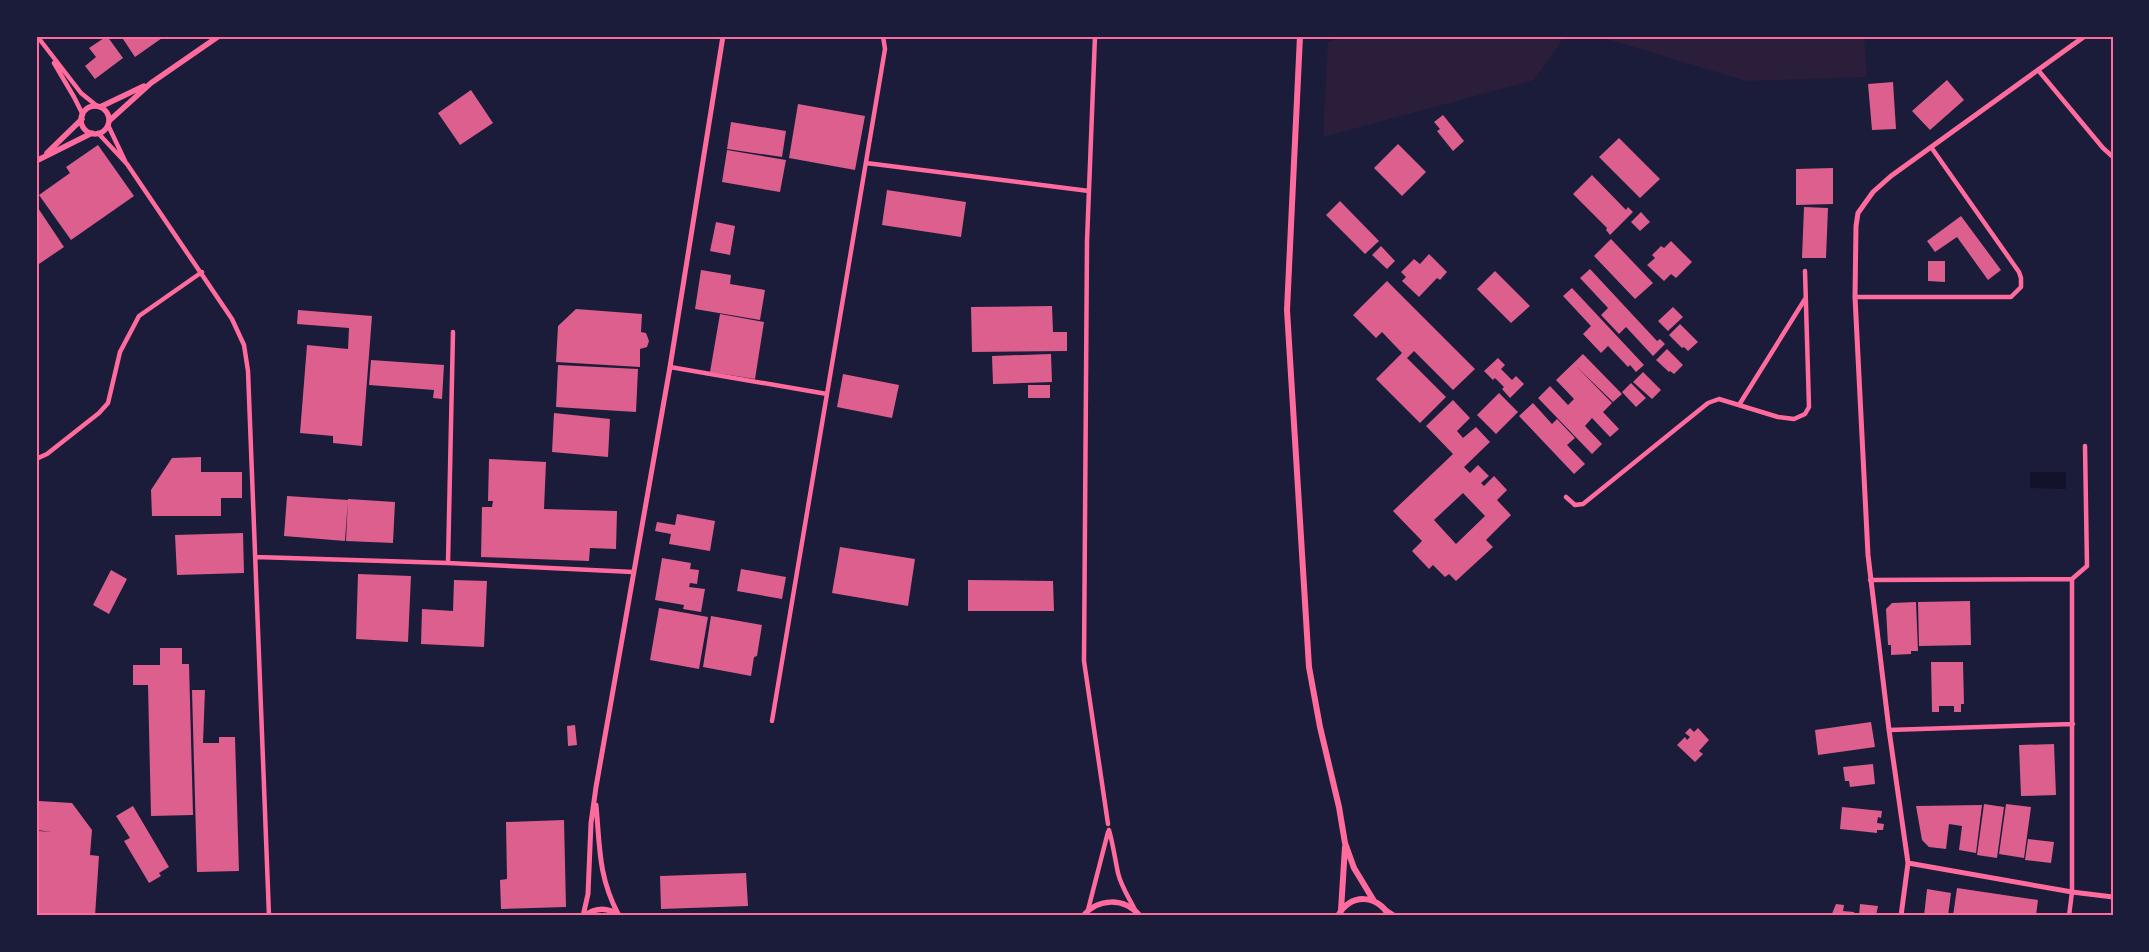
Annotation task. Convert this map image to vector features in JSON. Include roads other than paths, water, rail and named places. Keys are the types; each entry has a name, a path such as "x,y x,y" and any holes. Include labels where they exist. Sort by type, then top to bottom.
{"main road":[{"path":"39,160 82,117 87,109 98,107 150,83 219,36"},
{"path":"1300,40 1287,310 1309,667 1345,844 1360,882 1374,901 1387,913"},
{"path":"39,160 95,133 102,132 150,83"},
{"path":"98,107 107,112 109,123"},
{"path":"82,117 83,126 95,133"},
{"path":"1339,913 1345,844"},
{"path":"1339,913 1346,905 1359,899 1374,901"},
{"path":"1083,916 1088,910 1106,902 1126,905 1141,916"},
{"path":"584,916 596,909 604,909 619,915"}],"street":[{"path":"37,36 81,93 98,107"},
{"path":"584,916 588,894 591,823 595,797 670,367 723,36"},
{"path":"772,721 885,49 883,36"},
{"path":"1095,36 1086,241 1084,661 1108,824"},
{"path":"1293,36 1300,40"},
{"path":"1901,916 1908,863 1870,580 1855,297 1856,226 1858,213 1873,192 1930,147 2085,36"},
{"path":"45,47 74,96 82,117"},
{"path":"2038,70 2103,148 2113,157"},
{"path":"109,123 127,164 202,272 232,319 244,345 248,371 256,557 268,916"},
{"path":"95,133 127,164"},
{"path":"1855,297 2011,297 2021,287 2019,272 1930,147"},
{"path":"866,163 1089,191"},
{"path":"1566,497 1575,505 1583,504 1708,403 1719,399 1778,418 1794,418 1805,414 1809,407 1805,270"},
{"path":"36,459 47,454 99,413 108,403 120,352 139,316 202,272"},
{"path":"1739,405 1806,298"},
{"path":"448,563 453,332"},
{"path":"670,367 828,394"},
{"path":"1870,580 2072,579 2087,566 2086,446"},
{"path":"256,557 448,563 633,572"},
{"path":"2069,916 2072,892 2072,579"},
{"path":"1889,730 2073,724"},
{"path":"595,797 601,870 604,884 619,915"},
{"path":"1088,910 1109,830 1123,887 1135,910"},
{"path":"1908,863 2072,892 2113,897"},
{"path":"1387,913 1395,916"}]}
